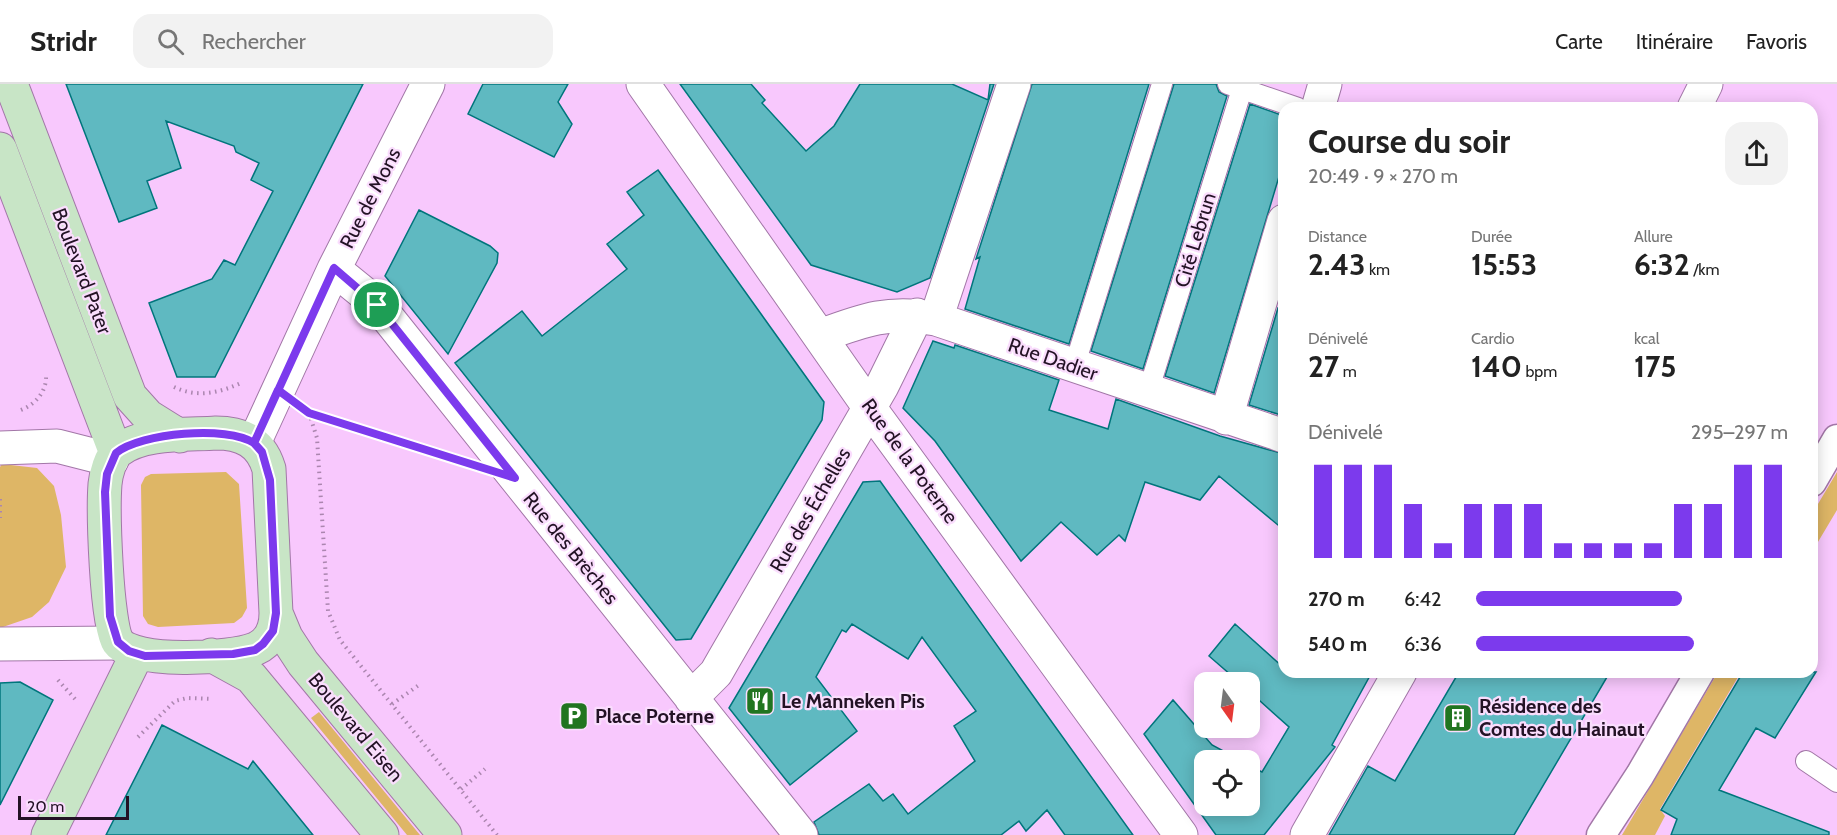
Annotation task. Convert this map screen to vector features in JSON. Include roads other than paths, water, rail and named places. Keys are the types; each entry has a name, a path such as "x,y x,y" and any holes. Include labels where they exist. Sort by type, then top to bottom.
{"main road":[{"name":"Boulevard Pater","path":"11,84 130,396 148,416 180,436"},
{"name":"Boulevard Pater","path":"0,149 114,457"},
{"path":"228,433 254,443 262,452 270,480 276,613 273,631 263,644 244,652 154,657 127,648 110,616 105,483 114,457 139,441 180,436 228,433"},
{"name":"Boulevard Eisen","path":"276,613 286,637 303,663 445,835"},
{"path":"48,835 127,648"},
{"path":"211,655 251,676 382,835"}],"street":[{"name":"Rue de Mons","path":"254,443 334,268 428,84"},
{"name":"Rue de la Poterne","path":"643,84 869,406 1181,835"},
{"name":"Rue des Échelles","path":"691,698 716,673 869,406 926,317 1014,84"},
{"path":"1320,102 1325,84"},
{"path":"1697,102 1706,84"},
{"path":"1226,418 1278,241"},
{"name":"Rue des Brèches","path":"334,268 366,295 388,318 801,835"},
{"name":"Rue Dadier","path":"820,336 871,317 894,314 926,317 1278,434"},
{"path":"1818,472 1837,439"},
{"path":"0,448 57,447 114,457"},
{"path":"0,644 127,648"},
{"path":"1307,835 1397,678"},
{"path":"1601,835 1640,775 1697,678"}],"lane":[{"path":"1074,366 1162,84"},
{"name":"Cité Lebrun","path":"1148,392 1235,86 1281,102"},
{"path":"1806,762 1837,782"}],"place":[{"name":"Le Manneken Pis","path":"760,701"},
{"name":"Place Poterne","path":"574,716"},
{"name":"Résidence des Comtes du Hainaut","path":"1458,718"}]}
